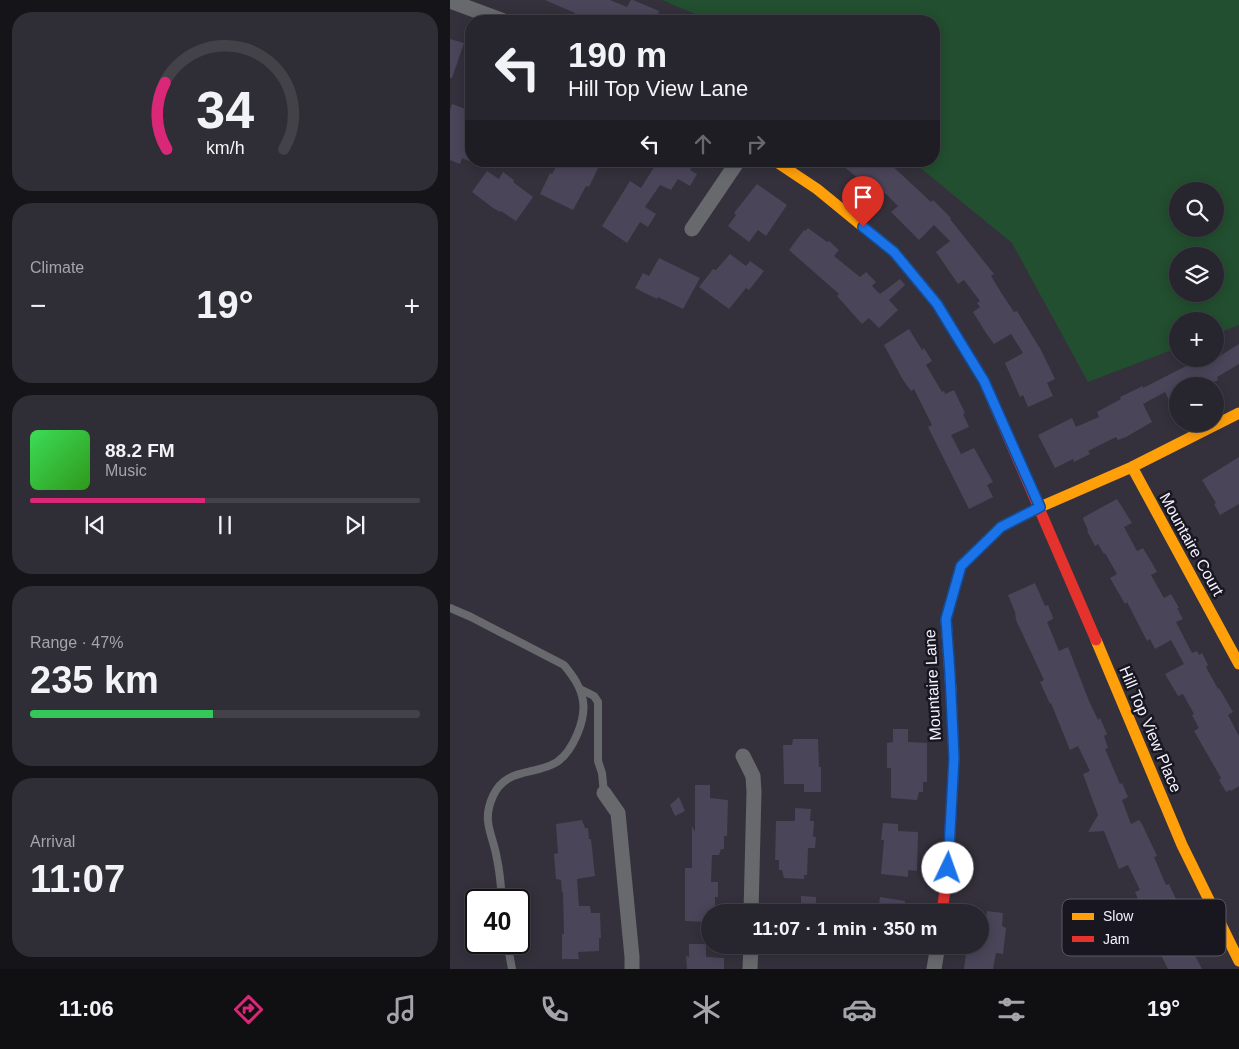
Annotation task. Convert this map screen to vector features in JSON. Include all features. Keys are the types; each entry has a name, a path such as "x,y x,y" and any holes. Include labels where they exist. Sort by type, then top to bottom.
{"street":[{"path":"450,1 488,15"},
{"path":"692,229 734,167"},
{"name":"Hill Top View Place","path":"784,167 817,189 894,252 937,304 984,381 1040,507 1182,845 1209,899"},
{"name":"Mountaire Lane","path":"943,904 948,868 954,758 946,619 961,566 1001,527 1040,507 1132,467 1239,413"},
{"name":"Mountaire Court","path":"1132,467 1239,664"},
{"path":"744,756 753,776 754,792 752,904"},
{"path":"604,793 618,813 632,969"},
{"name":"Hill Top View Place","path":"1226,935 1239,961"},
{"path":"750,969 751,954"},
{"path":"934,969 936,954"}],"lane":[{"path":"450,608 564,665 573,675 580,688 584,703 581,723 576,738 569,750 557,762 508,778 499,785 488,809 488,822 491,840 497,856 501,889"},
{"path":"580,688 594,696 598,702 598,761 602,773 604,793"},
{"path":"509,954 512,969"}],"green space":[{"path":"662,0 1239,0 1239,325 1224,331 1224,312 1169,312 1169,351 1088,382 1012,243 919,167 940,167 940,15 698,15"}],"building":[{"path":"545,0 610,0 627,7 631,0 633,0 659,11 658,13 662,15 574,15 575,13"},
{"path":"450,39 464,43 452,78 450,78"},
{"path":"452,104 465,109 465,159 462,158 460,164 450,160 450,110"},
{"path":"599,167 589,187 586,186 573,210 540,194 550,173 552,174 557,168"},
{"path":"654,167 692,167 690,170 697,174 690,186 678,179 671,190 660,185 645,207 656,214 648,227 640,222 627,243 602,226 630,181 641,188"},
{"path":"844,167 893,167 931,202 933,200 951,218 994,274 991,276 1002,294 1014,312 1017,311 1041,350 1055,379 1047,383 1053,396 1028,407 1023,395 1020,397 1005,363 1023,353 1011,334 994,344 986,333 973,312 980,307 977,303 980,301 964,280 958,284 936,252 950,241 934,225 919,240 891,212 898,206 874,185 869,190 857,181 859,179"},
{"path":"487,171 499,179 503,172 533,197 516,221 493,208 472,192"},
{"path":"757,184 787,205 766,236 758,230 749,242 728,226 736,215 734,213"},
{"path":"808,228 827,242 829,241 839,250 834,256 860,277 866,272 876,282 872,286 880,294 900,279 905,285 889,300 898,310 879,328 869,318 862,324 837,296 839,294 789,250 804,230"},
{"path":"730,254 746,266 750,261 764,271 749,290 746,288 729,309 699,287 713,269 716,270"},
{"path":"659,258 700,278 683,309 635,288 643,273 649,276"},
{"path":"909,329 922,350 924,348 932,361 926,365 942,392 944,391 945,394 954,390 965,413 963,414 969,427 951,435 961,454 974,448 993,482 987,485 993,497 969,509 928,427 932,425 914,389 911,391 903,380 884,345"},
{"path":"1239,344 1239,364 1217,377 1169,377 1169,400 1165,392 1143,404 1152,422 1126,437 1118,440 1116,437 1088,451 1090,454 1074,462 1073,459 1055,468 1038,435 1072,418 1076,427 1099,417 1097,412 1121,399 1120,397 1143,386 1143,388 1184,367 1224,367 1224,353"},
{"path":"1239,457 1239,504 1220,515 1214,504 1216,503 1202,480"},
{"path":"1117,499 1132,523 1124,527 1137,551 1143,548 1157,572 1151,575 1164,598 1171,594 1179,608 1177,608 1183,619 1176,622 1192,653 1197,651 1199,655 1202,653 1208,665 1206,667 1233,712 1228,715 1239,736 1239,786 1231,791 1226,792 1219,780 1221,778 1194,731 1199,728 1183,694 1178,696 1165,674 1184,664 1171,640 1155,649 1150,639 1147,641 1127,602 1125,604 1110,578 1117,574 1105,553 1098,544 1095,546 1087,531 1084,517"},
{"path":"1035,583 1045,606 1048,605 1053,619 1047,622 1059,651 1068,647 1089,701 1098,720 1100,718 1107,734 1104,736 1108,748 1105,749 1120,784 1122,783 1128,797 1122,800 1131,824 1139,820 1142,824 1157,856 1154,857 1166,885 1169,884 1176,899 1138,899 1135,892 1140,890 1128,865 1119,869 1104,831 1088,832 1098,815 1083,774 1090,771 1078,746 1070,750 1051,703 1040,682 1044,680 1016,620 1008,595"},
{"path":"893,729 908,729 908,742 927,743 927,782 923,782 923,792 919,792 917,800 891,798 891,768 887,768 887,743 893,742"},
{"path":"793,739 818,739 821,792 804,792 804,784 784,784 783,745 792,745"},
{"path":"695,785 710,785 710,798 728,800 727,836 724,836 724,849 721,849 719,855 712,855 711,882 718,882 718,897 715,897 715,904 701,904 701,922 685,921 685,868 692,868 692,826 695,832"},
{"path":"679,797 685,811 675,816 670,805"},
{"path":"795,808 811,809 810,821 814,821 813,837 816,837 815,848 808,848 807,875 804,875 804,879 784,878 782,870 779,870 779,860 775,860 776,821 795,821"},
{"path":"582,820 585,828 588,828 589,839 591,839 595,876 577,879 579,906 590,906 591,913 600,913 601,938 599,938 599,951 578,952 579,959 562,959 562,934 564,934 563,892 561,880 556,879 554,854 558,853 556,824"},
{"path":"883,823 898,824 898,831 918,832 917,871 908,870 908,877 881,874 884,840 881,840"},
{"path":"801,896 816,897 816,904 801,904"},
{"path":"880,897 905,901 905,904 879,904"},
{"path":"989,911 1003,913 1002,926 1006,928 1003,954 996,953 993,969 964,969 966,954 989,954"},
{"path":"689,944 701,944 701,954 706,954 706,957 724,958 724,969 687,969 686,956 689,957"},
{"path":"1162,956 1195,956 1202,969 1168,969"}],"traffic: slow":[{"path":"784,167 817,189 894,252 937,304 951,327"},
{"path":"951,690 946,619 961,566 1001,527 1040,507 1132,467 1239,413"},
{"path":"1132,467 1239,664"},
{"path":"1096,640 1182,845 1209,899"},
{"path":"1226,935 1239,961"}],"traffic: jam":[{"path":"951,327 984,381 1096,640"},
{"path":"943,904 948,868 954,758 951,690"}],"route":[{"path":"863,227 894,252 937,304 984,381 1040,507 1001,527 961,566 946,619 954,758 948,868"}]}
